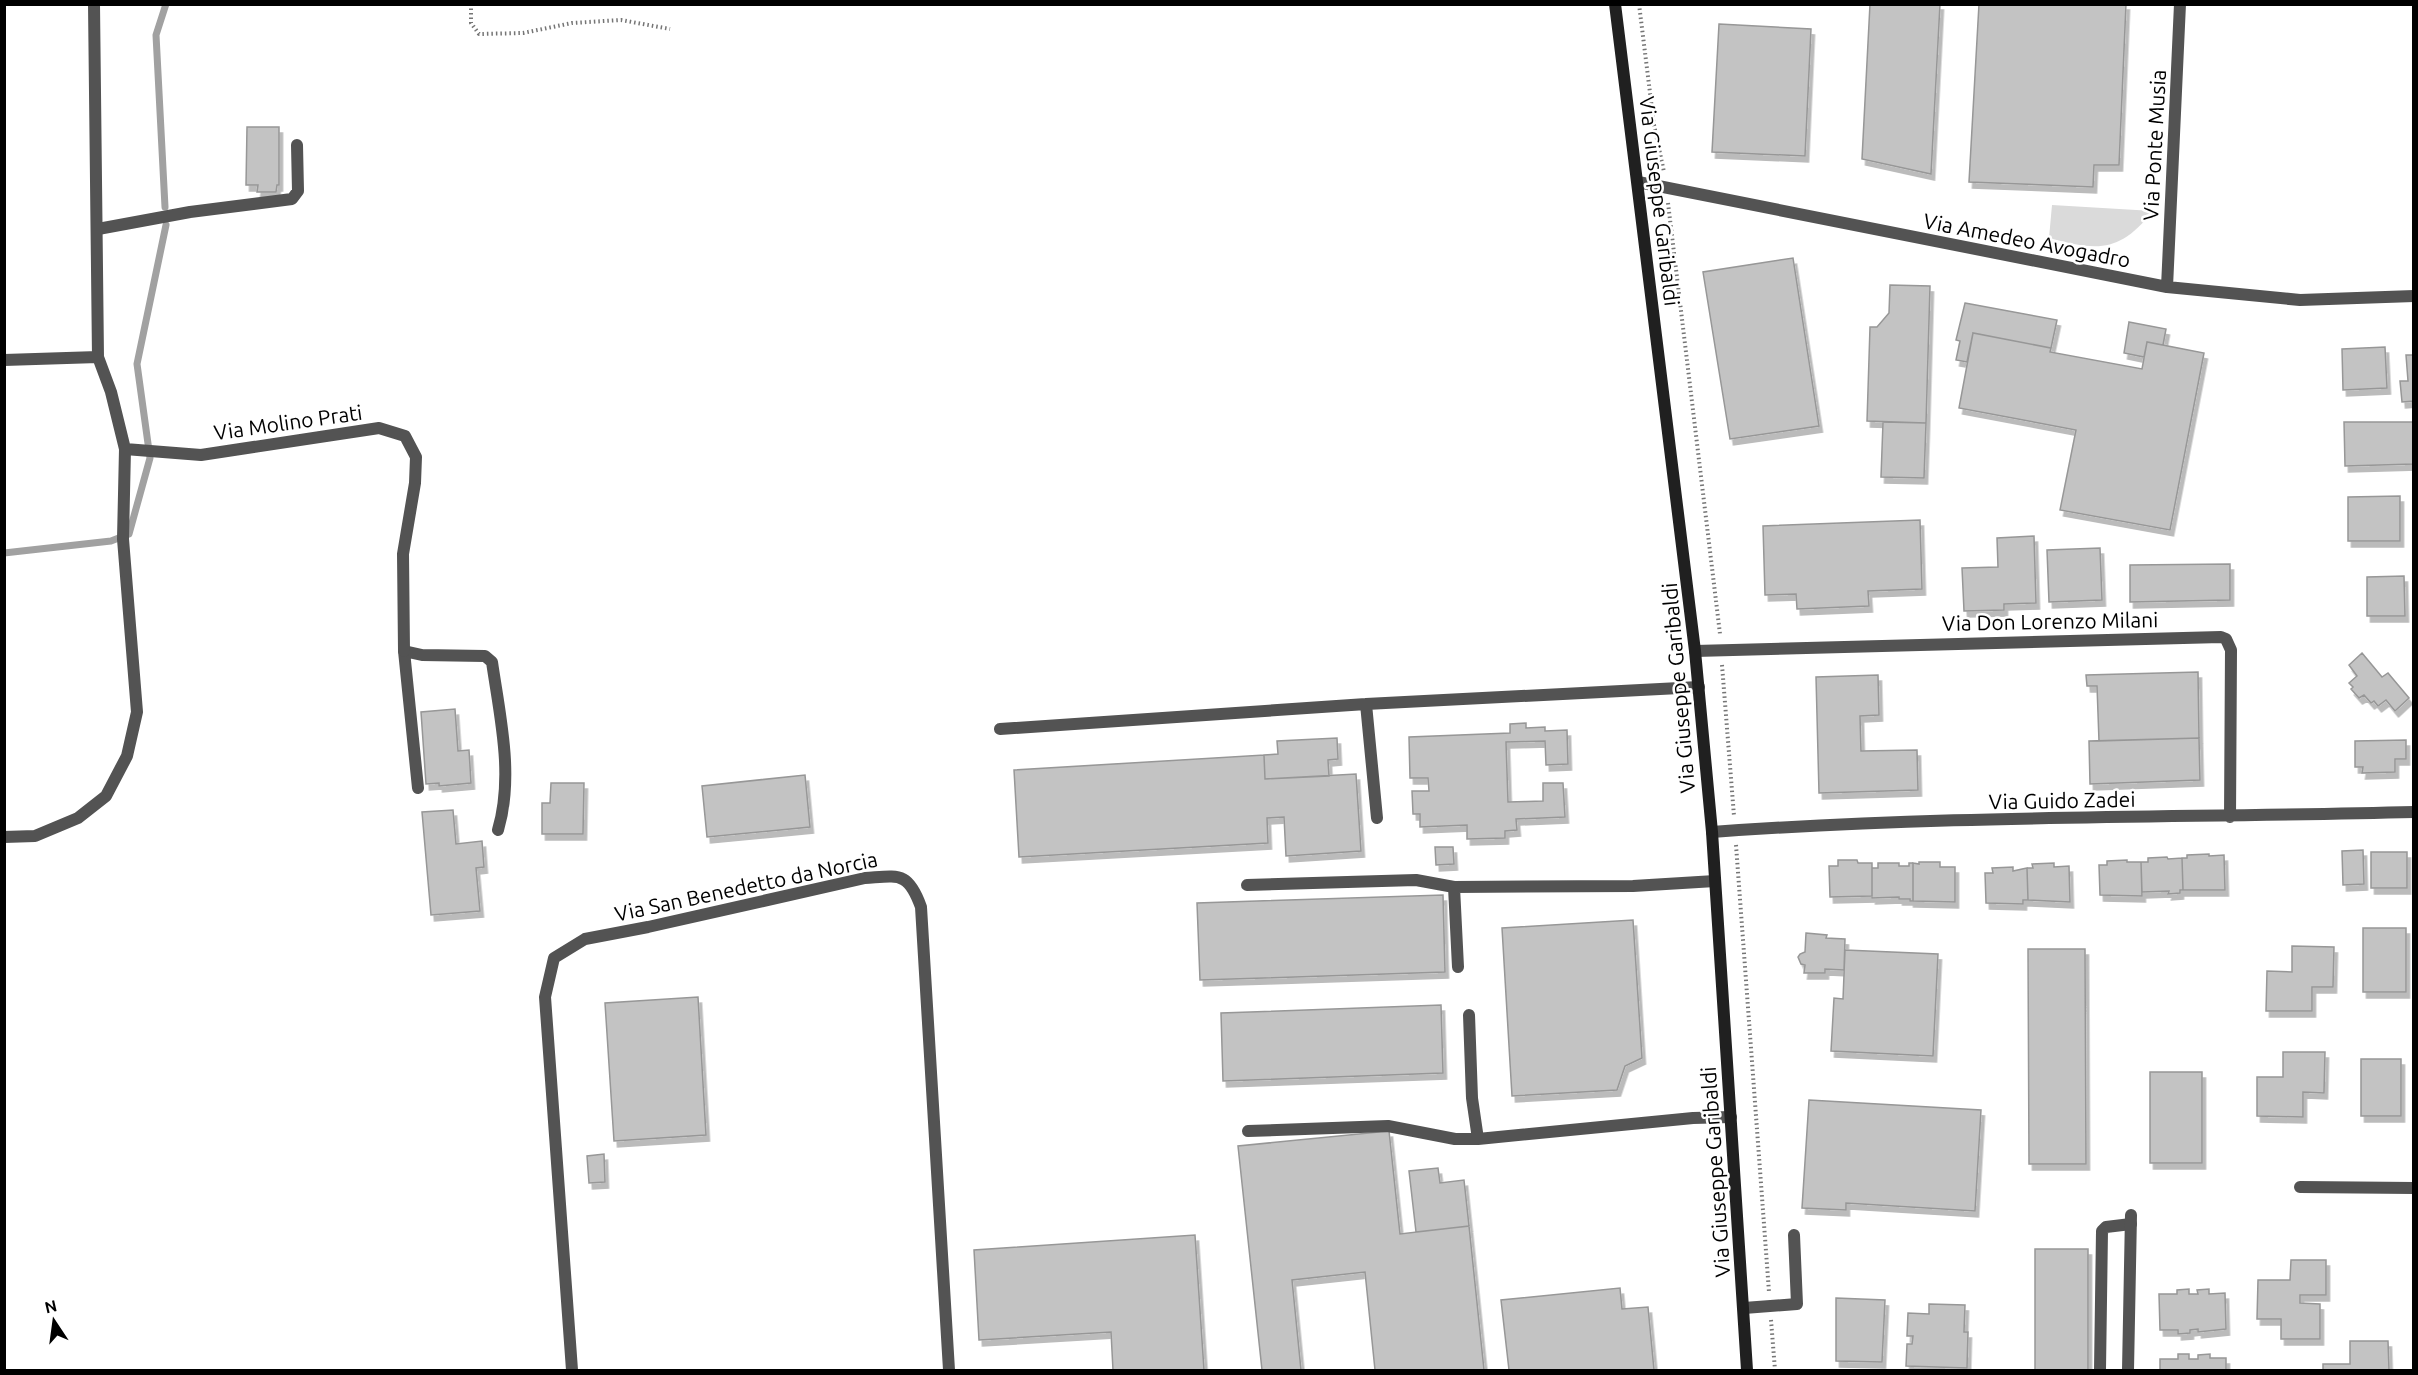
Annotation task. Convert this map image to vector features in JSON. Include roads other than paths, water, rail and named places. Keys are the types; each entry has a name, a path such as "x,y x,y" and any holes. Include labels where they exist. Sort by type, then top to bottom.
{"street":[{"path":"4,837 35,836 78,818 106,796 127,756 136,712 123,538 125,449 111,392 98,357 94,4"},
{"name":"Via Giuseppe Garibaldi","path":"1615,4 1699,687 1712,832 1747,1371"},
{"name":"Via Ponte Musia","path":"2167,287 2180,4"},
{"path":"98,229 190,212 292,199 298,191 297,145"},
{"name":"Via Amedeo Avogadro","path":"1638,182 2167,287 2300,300 2414,296"},
{"path":"4,360 98,357"},
{"name":"Via Molino Prati","path":"125,449 201,455 380,428 405,436 416,457 415,483 403,554 404,651 418,788"},
{"name":"Via Don Lorenzo Milani","path":"1695,651 2221,637 2226,639 2231,650 2230,817"},
{"path":"404,651 422,655 485,656 492,662 506,770 504,811 498,830"},
{"path":"1000,729 1366,704 1699,687"},
{"path":"1366,704 1377,818"},
{"name":"Via Guido Zadei","path":"1712,832 1794,826 1942,821 2414,812"},
{"name":"Via San Benedetto da Norcia","path":"572,1371 545,996 554,958 585,939 864,878 891,876 905,879 913,886 921,907 950,1371"},
{"path":"1247,885 1416,879 1454,886 1633,886 1715,881"},
{"path":"1454,886 1458,967"},
{"path":"1469,1015 1473,1098 1478,1139"},
{"path":"1248,1131 1388,1126 1455,1139 1478,1139 1693,1118 1731,1118"},
{"path":"2300,1187 2414,1188"},
{"path":"2100,1371 2102,1231 2106,1227 2131,1219 2128,1371"},
{"path":"1744,1308 1797,1304 1794,1235"}],"waterway":[{"path":"165,207 156,35 166,4"},
{"path":"4,553 111,541 129,534 150,458 137,364 166,225"}]}
